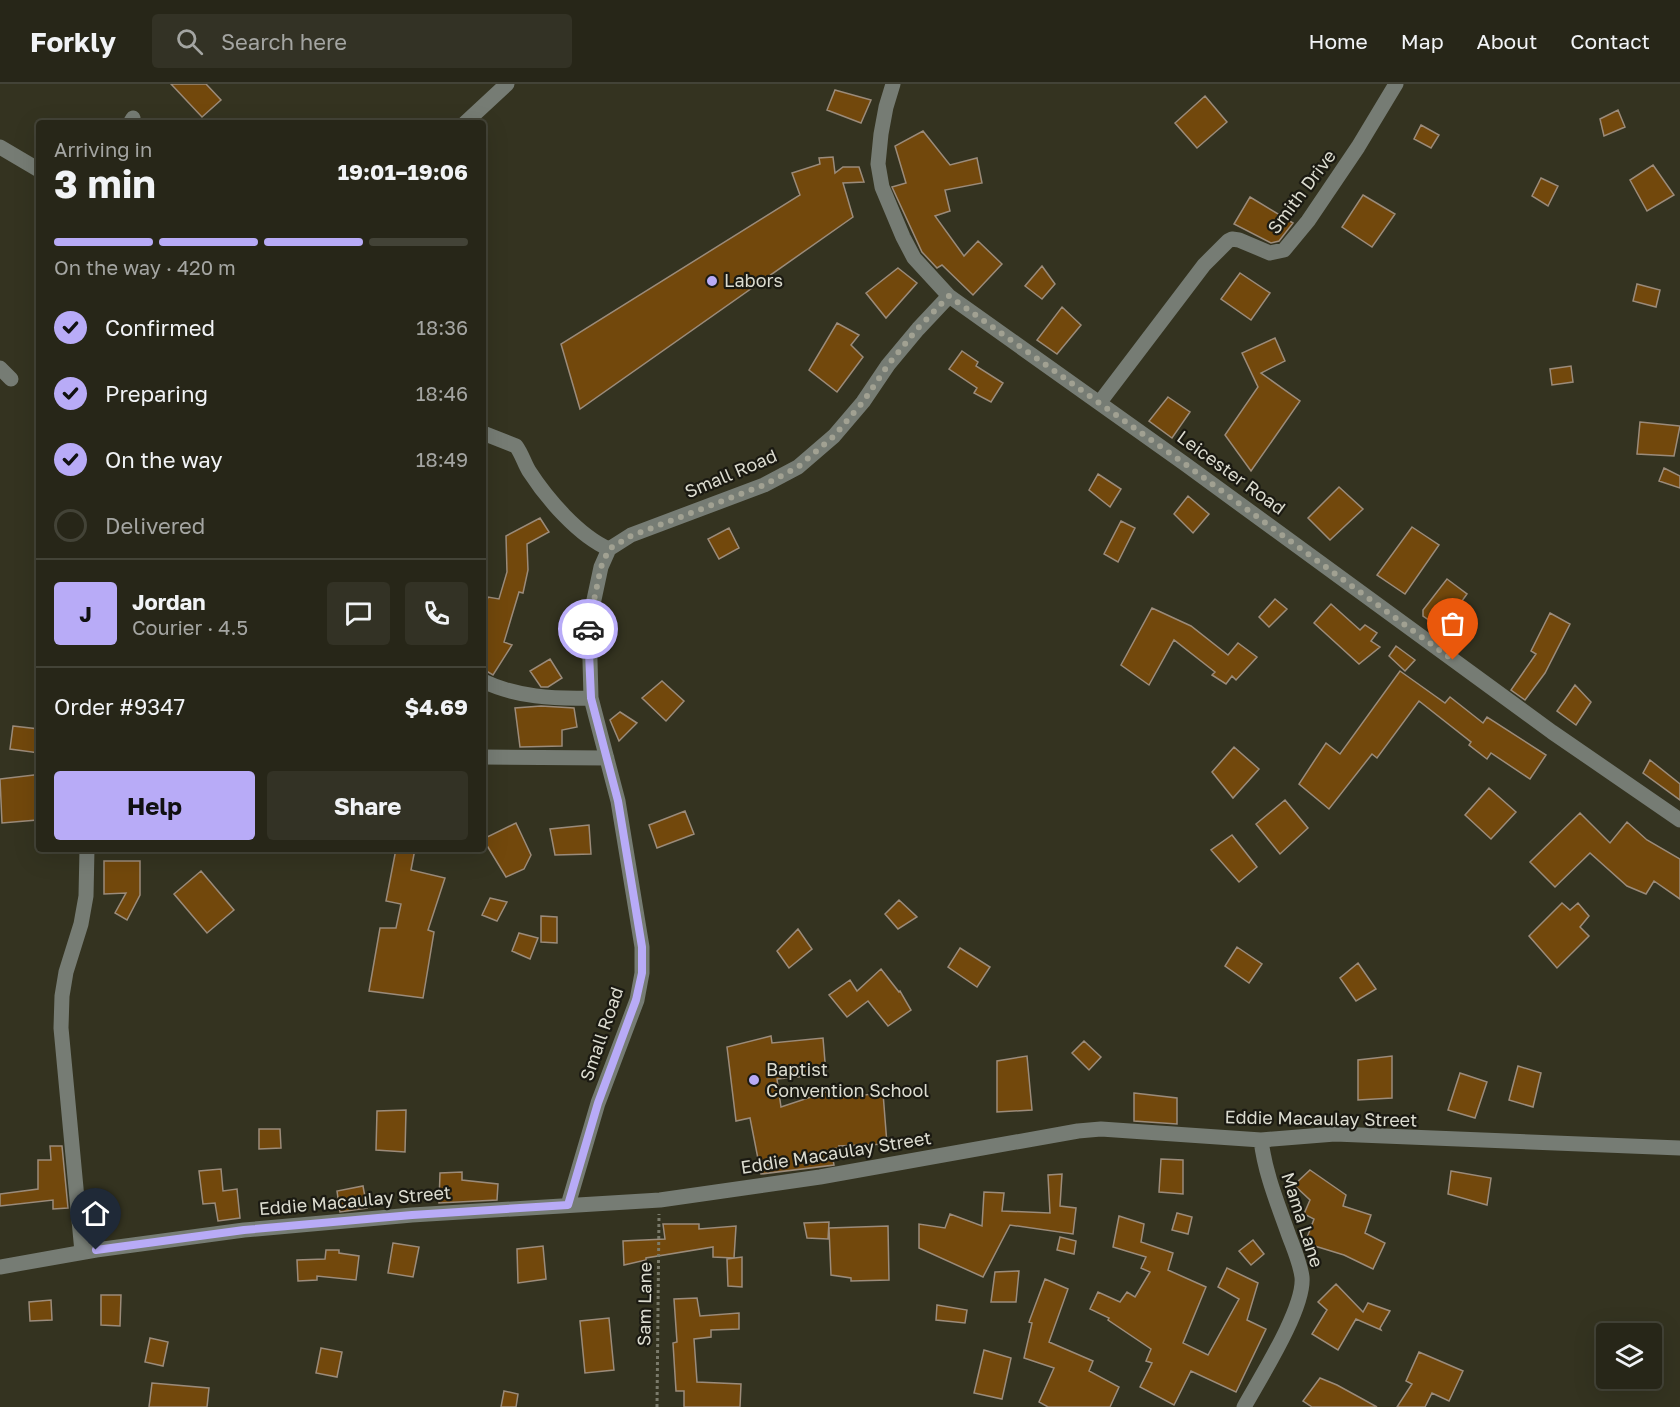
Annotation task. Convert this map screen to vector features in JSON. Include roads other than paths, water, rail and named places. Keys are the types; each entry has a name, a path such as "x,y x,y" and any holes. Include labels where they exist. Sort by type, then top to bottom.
{"street":[{"path":"468,120 507,84"},
{"name":"Leicester Road","path":"893,84 881,134 878,164 882,187 914,258 949,296 1100,402 1543,726 1680,820"},
{"name":"Smith Drive","path":"1100,402 1204,265 1228,241 1239,240 1270,253 1284,250 1308,221 1353,155 1396,84"},
{"path":"0,147 36,168"},
{"name":"Small Road","path":"568,1205 598,1103 636,1000 642,973 642,947 618,801 591,698 589,623 601,567 609,549 631,536 764,485 798,467 834,436 863,402 888,365 918,328 949,296"},
{"path":"486,434 516,446 529,471 547,496 591,540 609,549"},
{"path":"486,682 516,693 540,697 591,698"},
{"path":"486,757 607,758"},
{"path":"82,1252 61,1028 62,996 66,972 81,924 86,896 87,852"},
{"name":"Eddie Macaulay Street","path":"0,1267 82,1252 244,1230 412,1215 660,1200 820,1177 1078,1131 1101,1129 1261,1140 1345,1135 1680,1148"},
{"name":"Mama Lane","path":"1244,1407 1292,1318 1300,1297 1302,1279 1299,1262 1268,1178 1261,1140"}],"place":[{"name":"Labors","path":"712,281"},
{"name":"Baptist Convention School","path":"754,1080"}]}
